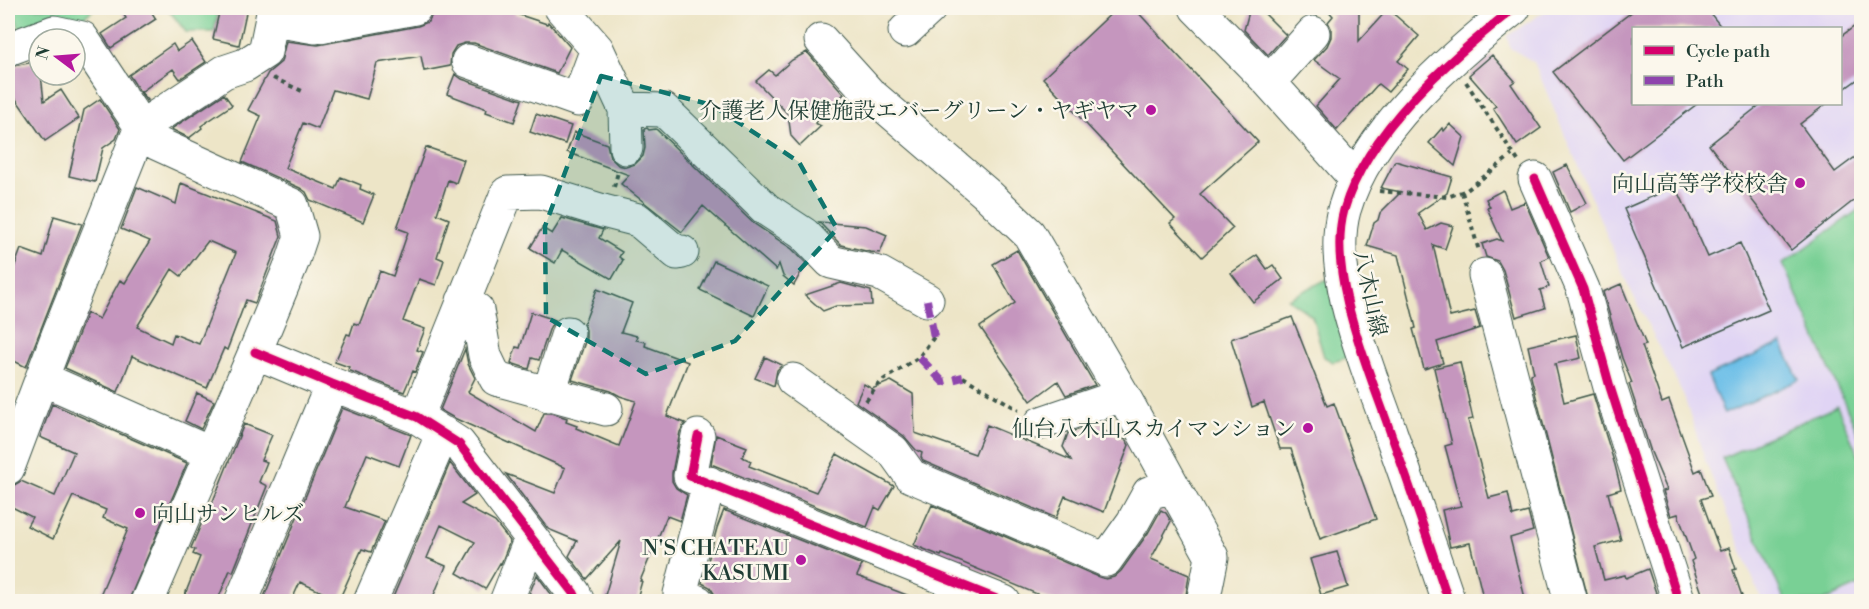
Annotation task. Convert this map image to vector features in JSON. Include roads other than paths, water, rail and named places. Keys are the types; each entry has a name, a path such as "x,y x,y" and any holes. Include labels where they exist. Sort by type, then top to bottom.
{"street":[{"path":"10,454 43,379 58,335 141,127 224,72 245,65 265,52 273,14 315,27 415,8"},
{"path":"561,8 597,49 625,109 626,148"},
{"path":"905,31 930,8"},
{"path":"1196,8 1269,82 1354,184"},
{"name":"八木山線","path":"1449,602 1352,320 1341,265 1340,235 1344,211 1354,184 1381,136 1411,100 1514,8"},
{"path":"8,49 54,32 82,38 141,127 156,143 292,205 301,236 255,352 147,602"},
{"path":"1269,82 1313,33"},
{"path":"821,40 869,93 988,195 1029,234 1123,395 1212,557 1203,602"},
{"path":"468,61 578,100 597,49"},
{"path":"625,109 664,110 766,209 804,234 831,262 879,273 927,300"},
{"path":"1534,178 1583,289 1610,387 1679,602"},
{"path":"370,602 430,425 463,301 507,193 541,192 638,220 677,253 682,252"},
{"path":"1485,275 1571,602"},
{"path":"463,301 477,310 485,356 496,379 606,410"},
{"path":"548,395 568,333"},
{"path":"255,352 430,425 459,444 574,593 578,602"},
{"path":"43,379 210,453"},
{"path":"793,380 893,451 911,476 1106,560 1133,522 1149,493 1171,486"},
{"path":"241,602 332,384"},
{"path":"1041,423 1123,395"},
{"path":"698,436 690,476 1004,602"},
{"path":"684,599 710,483"},
{"path":"506,602 531,538"}],"water":[{"path":"1782,343 1799,380 1724,414 1708,376"}],"place":[{"name":"介護老人保健施設エバーグリーン・ヤギヤマ","path":"1151,110"},
{"name":"向山高等学校校舎","path":"1800,183"},
{"name":"仙台八木山スカイマンション","path":"1308,428"},
{"name":"向山サンヒルズ","path":"140,513"},
{"name":"N'S CHATEAU KASUMI","path":"801,560"}]}
